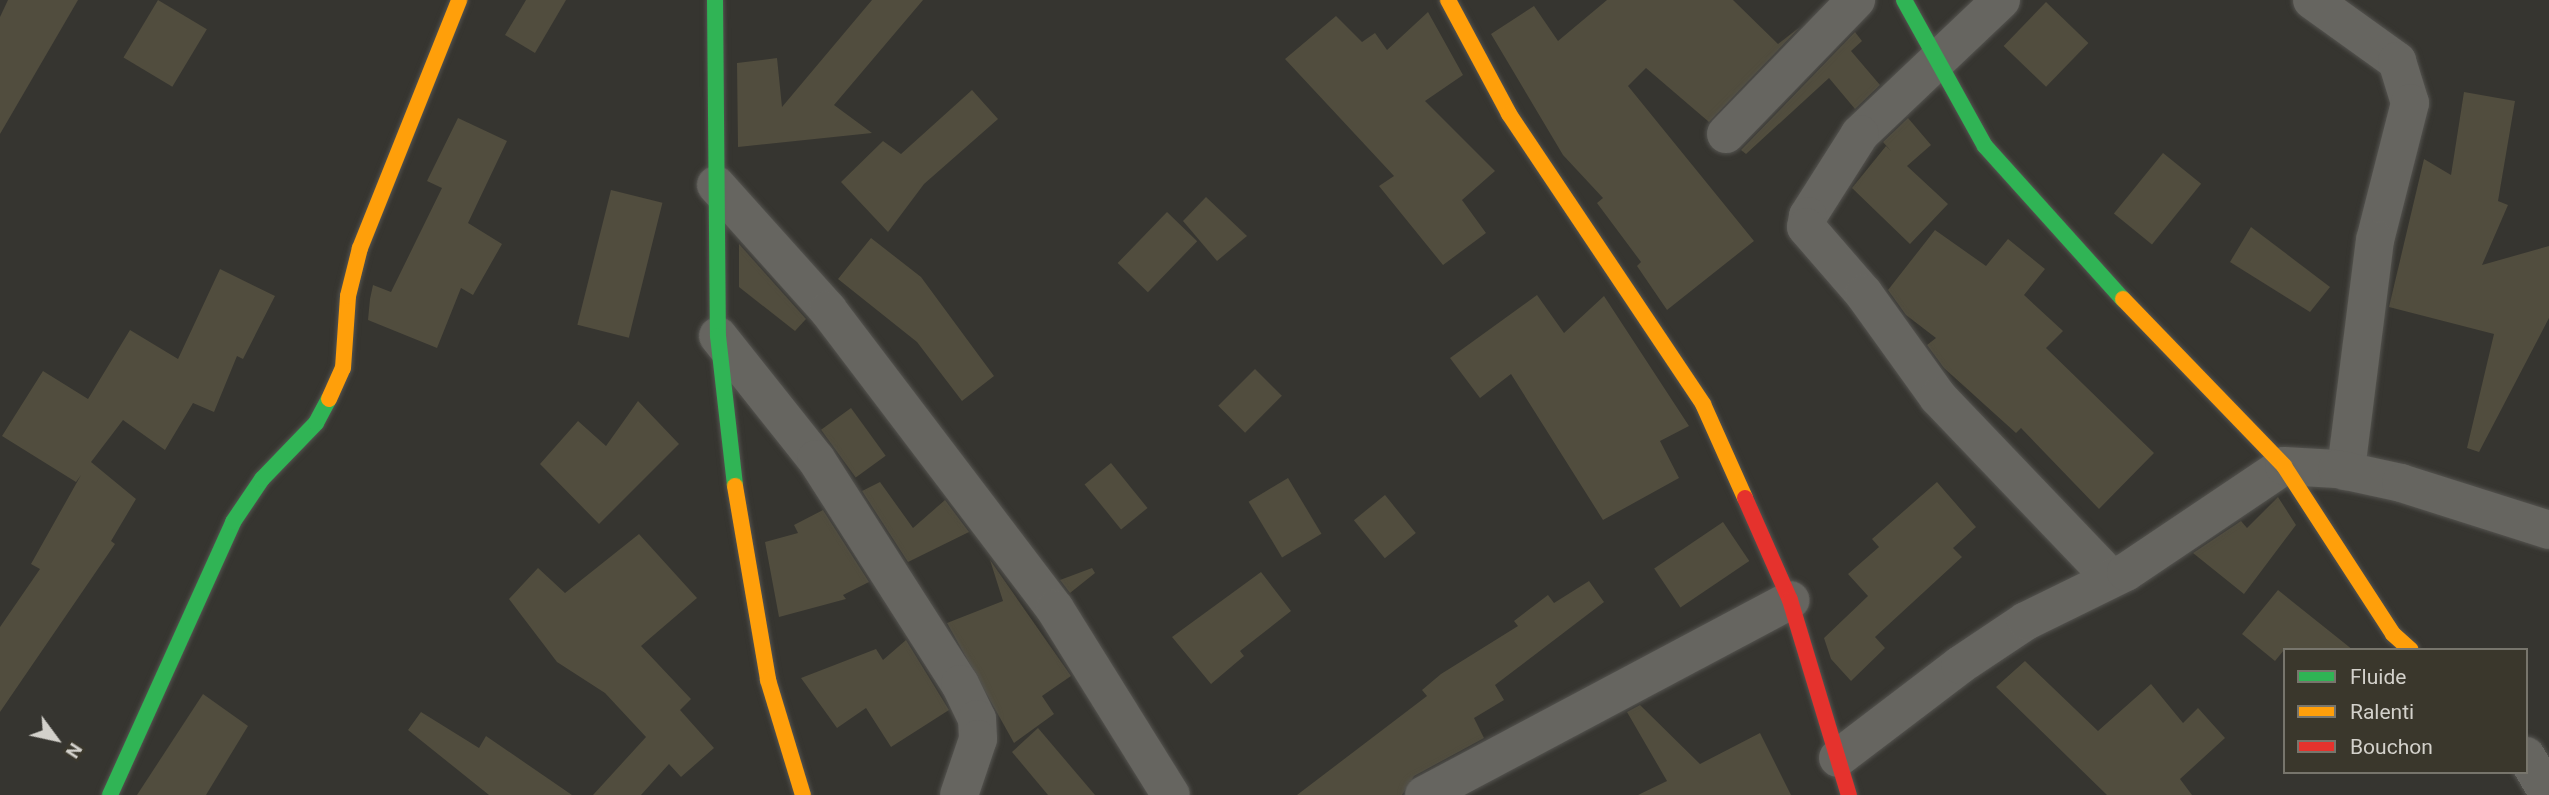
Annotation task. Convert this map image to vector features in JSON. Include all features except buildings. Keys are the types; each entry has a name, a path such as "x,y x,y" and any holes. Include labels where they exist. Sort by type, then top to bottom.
{"street":[{"path":"110,795 233,522 262,479 316,423 333,391 343,368 348,296 360,248 458,0"},
{"path":"715,0 718,336 752,598 768,680 803,795"},
{"path":"1448,0 1509,114 1703,404 1790,600 1849,795"},
{"path":"1904,0 1985,146 2038,208 2284,466 2393,634 2409,648"},
{"path":"2001,0 1938,65 1860,134 1808,216 1806,228 1864,294 1938,397 2110,577"},
{"path":"2312,0 2397,61 2410,103 2375,240 2346,471"},
{"path":"1726,134 1844,4"},
{"path":"716,185 828,310 1055,609 1171,795"},
{"path":"718,336 816,459 960,684 977,719 978,739 960,795"},
{"path":"1838,758 1960,665 2162,549 2284,466 2346,471 2549,530"},
{"path":"1424,795 1790,600"},
{"path":"2528,759 2549,795"}],"traffic: fast":[{"path":"715,0 718,336 735,486"},
{"path":"1904,0 1985,146 2123,299"},
{"path":"110,795 233,522 262,479 316,423 329,399"}],"traffic: slow":[{"path":"329,399 343,368 348,296 360,248 459,0"},
{"path":"1448,0 1509,114 1703,404 1745,498"},
{"path":"2123,299 2284,466 2393,634 2409,648"},
{"path":"735,486 768,680 803,795"}],"traffic: jam":[{"path":"1745,498 1790,600 1849,795"}]}
